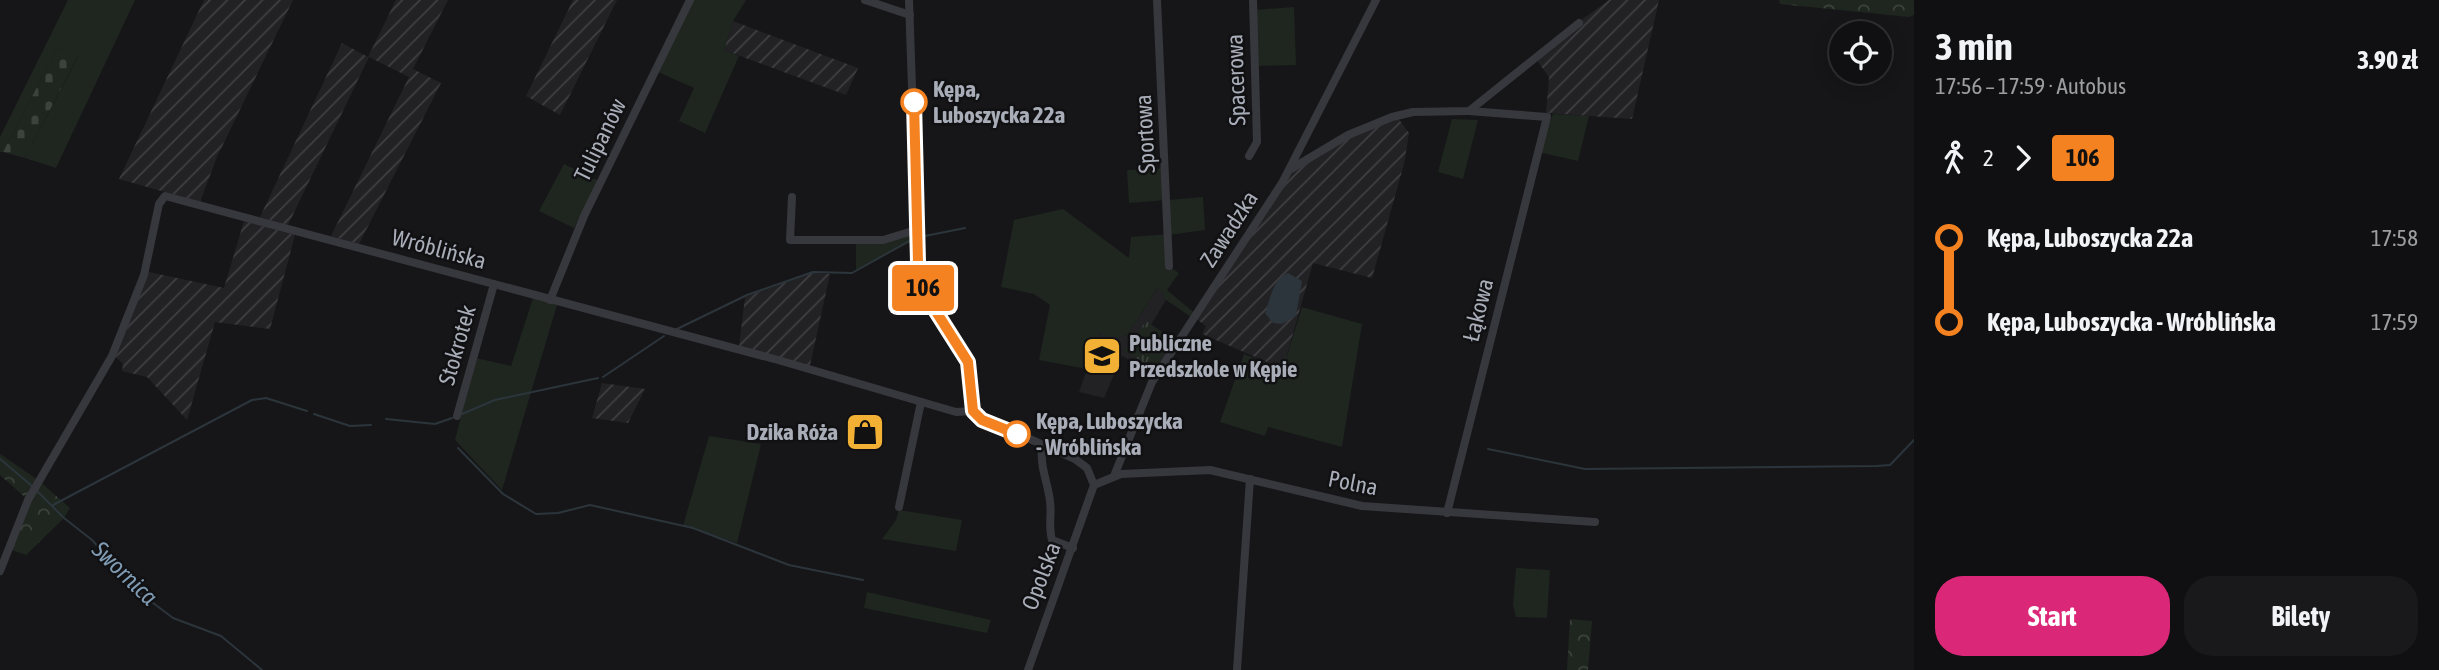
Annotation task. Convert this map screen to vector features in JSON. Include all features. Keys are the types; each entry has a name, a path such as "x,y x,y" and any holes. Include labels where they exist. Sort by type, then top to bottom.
{"street":[{"name":"Tulipanów","path":"550,300 584,216 690,0"},
{"path":"864,0 910,15"},
{"path":"909,0 916,230 923,291 968,362 973,411 982,420 1081,463 1092,475 1094,485 1111,478"},
{"name":"Sportowa","path":"1157,0 1169,266"},
{"name":"Spacerowa","path":"1249,156 1257,142 1253,0"},
{"name":"Zawadzka","path":"1111,478 1153,382 1289,170 1376,0"},
{"path":"1289,170 1348,135 1392,117 1413,112 1469,111 1579,23"},
{"name":"Łąkowa","path":"1447,513 1547,117 1469,111"},
{"name":"Wróblińska","path":"0,571 38,480 111,356 144,275 159,204 165,196 956,412 973,411"},
{"path":"792,197 789,240 883,240 916,230"},
{"name":"Stokrotek","path":"457,416 494,284"},
{"path":"900,506 921,402"},
{"path":"1042,444 1041,467 1051,502 1049,532 1052,540 1073,548"},
{"name":"Polna","path":"1111,478 1210,470 1362,506 1595,522"},
{"path":"1237,670 1251,479"},
{"name":"Opolska","path":"1028,670 1092,497 1094,485"}],"shaded area":[{"path":"204,0 293,0 217,157 200,202 119,179"},
{"path":"396,0 448,0 413,69 441,83 359,244 331,236 409,77 369,57 288,225 260,217 342,43 368,57"},
{"path":"573,0 617,0 560,115 526,96"},
{"path":"1609,0 1659,0 1632,119 1546,113 1549,77 1533,55"},
{"path":"733,21 858,68 846,95 724,50"},
{"path":"1398,118 1409,133 1404,164 1372,278 1313,263 1283,369 1202,334 1206,326 1195,318 1289,170 1348,135"},
{"path":"244,221 295,235 270,329 215,322 187,420 147,377 122,371 123,364 116,357 149,272 224,288"},
{"path":"812,273 830,274 809,370 739,347 745,297"},
{"path":"1288,273 1302,281 1296,316 1282,324 1273,323 1265,313 1275,285"},
{"path":"1158,287 1167,298 1151,325 1178,343 1157,375 1122,356 1104,398 1079,392 1100,333 1128,334"},
{"path":"602,383 645,389 628,423 592,418"}],"green space":[{"path":"68,0 135,0 56,168 25,158 78,57 58,47 3,152 0,152 0,137"},
{"path":"690,0 746,0 733,21 724,50 739,56 705,133 679,121 694,88 658,72"},
{"path":"1779,0 1914,0 1914,15 1909,17 1780,4"},
{"path":"1294,7 1296,65 1255,66 1253,10"},
{"path":"58,47 78,56 25,158 3,152"},
{"path":"1553,114 1589,116 1578,161 1538,152"},
{"path":"1452,119 1478,120 1463,179 1438,172"},
{"path":"564,164 599,181 574,228 539,211"},
{"path":"1166,168 1168,200 1203,197 1205,230 1169,235 1169,266 1179,273 1167,290 1197,315 1194,319 1166,300 1158,287 1128,334 1115,338 1100,333 1087,369 1039,360 1050,305 1034,294 1001,287 1014,220 1063,209 1129,258 1131,237 1168,234 1167,200 1129,203 1127,170"},
{"path":"916,230 917,239 856,270 856,241 883,240"},
{"path":"533,298 557,305 502,490 455,440 476,358 511,366"},
{"path":"1302,307 1362,324 1342,447 1268,427 1265,436 1220,422 1244,354 1283,369"},
{"path":"1146,321 1174,340 1154,369 1125,351"},
{"path":"709,436 761,444 737,543 683,526"},
{"path":"0,454 38,480 70,508 64,518 26,555 9,549 28,500 0,475"},
{"path":"899,510 962,520 956,551 882,539 896,520"},
{"path":"1516,568 1550,570 1547,618 1516,617 1513,605"},
{"path":"867,592 991,620 987,633 864,608"},
{"path":"1570,619 1592,621 1588,670 1567,670"}],"waterway":[{"path":"925,236 965,228"},
{"path":"677,329 747,295 813,272 852,273 911,240"},
{"path":"603,377 664,336"},
{"path":"462,414 495,400 598,378"},
{"path":"53,505 252,400 266,398 307,411"},
{"path":"314,414 350,426 371,425"},
{"path":"386,419 435,424 452,418"},
{"path":"1488,449 1585,469 1877,466 1890,465 1914,440"},
{"path":"458,448 503,494 536,514 558,513 590,505 693,528 789,565 863,580"},
{"name":"Swornica","path":"0,459 32,486"},
{"name":"Swornica","path":"36,490 64,518 92,540 140,593 173,618 221,636 262,670"}],"bus line":[{"name":"106","path":"914,102 916,230 919,277 923,291 968,362 973,411 982,420 1017,434"}],"place":[{"name":"Kępa, Luboszycka 22a","path":"914,102"},
{"name":"Publiczne Przedszkole w Kępie","path":"1102,356"},
{"name":"Dzika Róża","path":"865,432"},
{"name":"Kępa, Luboszycka - Wróblińska","path":"1017,434"}]}
